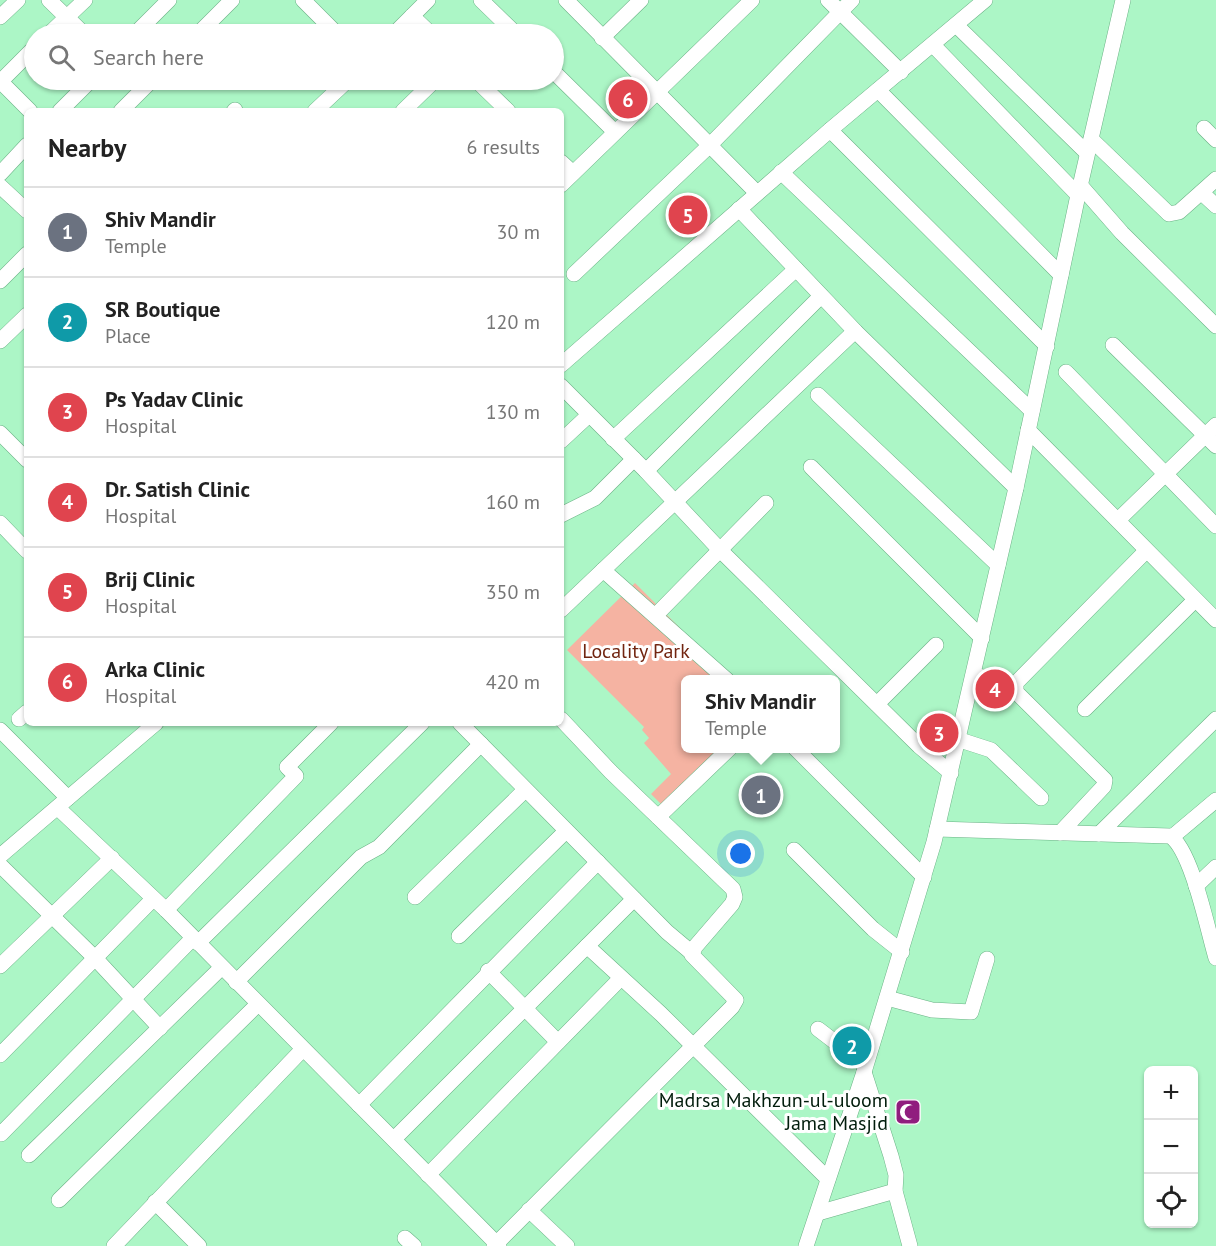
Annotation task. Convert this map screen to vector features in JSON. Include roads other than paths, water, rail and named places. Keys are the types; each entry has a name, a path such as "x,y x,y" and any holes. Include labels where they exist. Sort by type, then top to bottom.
{"street":[{"path":"0,17 18,0"},
{"path":"50,0 74,24"},
{"path":"60,24 85,0"},
{"path":"145,24 169,0"},
{"path":"208,24 232,0"},
{"path":"303,0 327,24"},
{"path":"404,24 428,0"},
{"path":"481,0 506,24"},
{"path":"566,0 757,193"},
{"path":"602,38 641,0"},
{"path":"564,182 752,0"},
{"path":"828,0 901,72"},
{"path":"574,274 709,146 852,0"},
{"path":"564,362 757,193 956,25 970,5 985,0"},
{"path":"806,1246 902,952 937,829 1016,488 1079,190 1123,0"},
{"path":"412,16 420,24"},
{"path":"956,25 1089,146 1166,212 1174,214 1179,212 1216,179"},
{"path":"933,45 1216,327"},
{"path":"24,58 0,81 27,108"},
{"path":"564,82 615,132"},
{"path":"63,108 81,90"},
{"path":"124,108 142,90"},
{"path":"318,108 337,90"},
{"path":"406,108 425,90"},
{"path":"484,90 498,108"},
{"path":"878,90 1061,275"},
{"path":"1204,128 1216,140"},
{"path":"831,130 1047,345"},
{"path":"0,174 24,148"},
{"path":"564,165 573,173"},
{"path":"782,172 1032,411"},
{"path":"0,186 24,205"},
{"path":"1202,193 1216,206"},
{"path":"739,209 855,331 1016,488"},
{"path":"0,280 24,257"},
{"path":"613,439 796,269"},
{"path":"646,471 821,296"},
{"path":"0,341 24,324"},
{"path":"564,607 855,331"},
{"path":"1113,345 1213,436 1166,474 1118,520"},
{"path":"1066,372 1216,526"},
{"path":"564,389 646,471 720,550 919,746 951,773"},
{"path":"818,395 998,565"},
{"path":"564,438 590,415"},
{"path":"1028,430 1216,620"},
{"path":"0,433 24,457"},
{"path":"564,514 595,498 634,459"},
{"path":"811,467 982,638"},
{"path":"656,615 766,503"},
{"path":"0,523 24,548"},
{"path":"1060,833 1104,786 1105,780 1016,692 1016,684 1146,551"},
{"path":"603,570 722,675"},
{"path":"1085,709 1195,600"},
{"path":"876,704 936,645"},
{"path":"974,675 1016,684"},
{"path":"1099,834 1216,719"},
{"path":"564,722 735,893 732,904 692,953"},
{"path":"0,856 153,726"},
{"path":"166,910 296,776 287,767 328,726"},
{"path":"1,1134 132,999 419,726"},
{"path":"0,730 112,858 497,1245 529,1210 732,1007 736,1000 731,992 634,899 463,726"},
{"path":"957,739 990,750 1041,798"},
{"path":"236,982 361,857 379,847 481,744"},
{"path":"658,817 725,753"},
{"path":"800,753 924,877"},
{"path":"415,897 525,790"},
{"path":"937,829 1172,837 1216,800"},
{"path":"459,936 566,831"},
{"path":"1172,837 1212,921 1216,958"},
{"path":"794,850 873,929 902,952"},
{"path":"0,966 112,858"},
{"path":"359,1105 488,971 598,862"},
{"path":"0,865 95,958 160,1028"},
{"path":"1196,886 1216,867"},
{"path":"0,1054 153,899"},
{"path":"394,1139 634,899"},
{"path":"587,946 620,979 661,1014 828,1179"},
{"path":"887,998 932,1010 971,1012 987,959"},
{"path":"29,1155 221,968"},
{"path":"488,971 558,1042"},
{"path":"428,1174 620,979"},
{"path":"59,1200 258,1004"},
{"path":"818,1029 864,1068 894,1166 895,1191 910,1246"},
{"path":"114,1246 302,1050"},
{"path":"818,1212 895,1191"},
{"path":"155,1202 199,1246"},
{"path":"529,1210 567,1246"}],"place":[{"name":"Arka Clinic","path":"628,99"},
{"name":"Brij Clinic","path":"688,215"},
{"name":"Dr. Satish Clinic","path":"995,689"},
{"name":"Ps Yadav Clinic","path":"939,733"},
{"name":"Shiv Mandir","path":"761,795"},
{"name":"SR Boutique","path":"852,1046"},
{"name":"Madrsa Makhzun-ul-uloom Jama Masjid","path":"908,1112"}],"park label":[{"name":"Locality Park","path":"636,651"}]}
